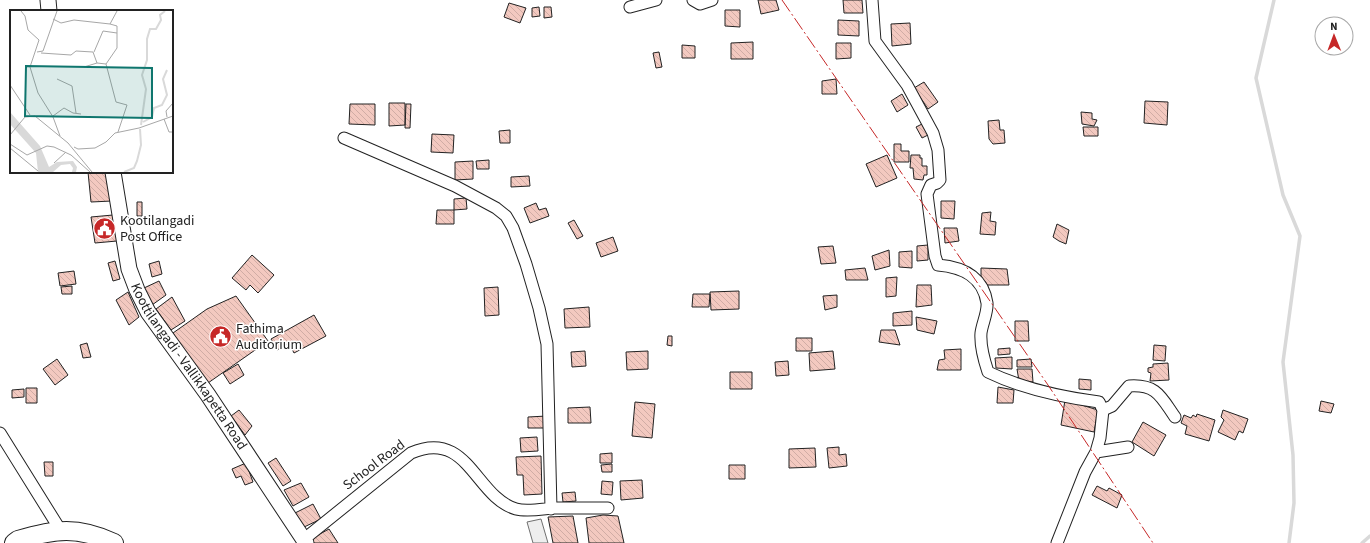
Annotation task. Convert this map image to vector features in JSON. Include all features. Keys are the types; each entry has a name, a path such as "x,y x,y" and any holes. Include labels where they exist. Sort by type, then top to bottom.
{"highway":[{"path":"14,543 18,540 46,532 75,530 114,543"}],"main road":[{"path":"48,0 49,10"},
{"name":"Koottilangadi - Vallikkapetta Road","path":"113,173 129,269 148,312 208,395 304,541"}],"street":[{"path":"630,8 656,0"},
{"path":"693,0 700,4 712,0"},
{"path":"872,0 875,41 907,85 933,133 938,150 940,180 931,185 927,194 935,256 938,266 956,267 970,274 981,286 987,304 981,334 983,360 988,372 1033,389 1064,397 1099,402 1103,410 1100,438 1096,452 1085,472 1057,543"},
{"path":"344,138 455,186 496,208 506,216 513,228 526,264 539,308 547,344 551,508"},
{"path":"1103,410 1112,406 1129,386 1142,385 1158,392 1175,417"},
{"path":"0,433 61,531"},
{"name":"School Road","path":"304,541 411,453 424,448 435,447 447,450 470,465 493,494 516,509 608,508"},
{"path":"1096,452 1128,447"}],"shaded area":[{"path":"541,519 548,543 533,543 527,522"}],"building":[{"path":"758,0 776,0 779,10 761,14"},
{"path":"843,0 862,0 863,13 844,13"},
{"path":"509,3 526,8 520,23 504,17"},
{"path":"539,7 540,16 532,17 532,8"},
{"path":"544,7 551,7 552,17 544,18"},
{"path":"725,10 740,10 740,27 725,26"},
{"path":"838,20 859,21 859,36 838,35"},
{"path":"910,23 911,44 892,46 891,24"},
{"path":"753,42 753,59 731,59 731,43"},
{"path":"836,43 851,43 851,58 836,59"},
{"path":"682,45 695,46 695,58 682,58"},
{"path":"659,52 662,67 656,68 653,53"},
{"path":"836,79 837,94 822,94 822,81"},
{"path":"924,82 938,102 928,109 914,88"},
{"path":"902,94 908,105 897,112 891,101"},
{"path":"1145,101 1168,102 1167,125 1144,123"},
{"path":"389,103 405,103 405,125 389,126"},
{"path":"350,104 375,104 375,125 349,124"},
{"path":"406,104 411,104 410,128 405,128"},
{"path":"1081,112 1092,113 1092,119 1097,120 1094,126 1082,124"},
{"path":"999,120 1000,130 1004,130 1005,143 993,144 989,139 988,121"},
{"path":"922,124 928,135 922,138 916,127"},
{"path":"1083,127 1098,127 1098,136 1084,136"},
{"path":"510,130 510,143 500,143 499,131"},
{"path":"432,134 454,135 453,153 431,152"},
{"path":"894,144 901,144 901,151 909,151 909,162 894,162"},
{"path":"887,155 897,178 876,187 866,164"},
{"path":"911,155 920,155 920,158 922,158 922,166 927,166 927,175 924,175 923,180 914,179 913,168 910,168"},
{"path":"489,160 489,169 477,169 476,161"},
{"path":"473,161 473,179 455,180 455,162"},
{"path":"88,173 109,173 112,201 91,202"},
{"path":"529,176 530,186 511,187 511,177"},
{"path":"466,198 467,209 454,210 454,199"},
{"path":"941,201 955,201 954,219 941,218"},
{"path":"137,202 142,202 142,216 137,216"},
{"path":"536,203 539,210 546,208 549,216 530,223 524,208"},
{"path":"437,210 454,210 454,224 436,224"},
{"path":"991,212 990,221 996,222 995,235 980,234 982,213"},
{"name":"Kootilangadi Post Office","path":"113,215 117,241 95,243 91,217"},
{"path":"574,220 583,236 577,239 568,223"},
{"path":"1057,224 1069,230 1066,244 1053,237"},
{"path":"944,228 957,228 959,241 945,243"},
{"path":"613,237 618,251 601,257 596,243"},
{"path":"928,245 928,260 917,261 917,246"},
{"path":"833,246 836,263 821,264 818,247"},
{"path":"889,250 890,266 875,270 872,256"},
{"path":"912,251 912,268 899,267 899,252"},
{"path":"252,255 274,275 258,293 250,285 246,290 232,278"},
{"path":"115,261 120,279 113,281 108,263"},
{"path":"159,261 162,274 152,277 149,264"},
{"path":"865,268 868,280 846,280 845,270"},
{"path":"981,268 1007,269 1009,285 985,285 986,282 981,281"},
{"path":"74,271 76,284 60,286 58,273"},
{"path":"897,277 896,296 886,297 886,278"},
{"path":"159,281 166,295 152,305 144,288"},
{"path":"917,285 931,285 932,305 916,307"},
{"path":"72,286 72,294 62,294 61,287"},
{"path":"498,287 499,315 485,316 484,288"},
{"path":"739,291 739,309 711,310 710,292"},
{"path":"128,292 139,317 129,325 116,300"},
{"path":"693,294 710,294 709,307 692,307"},
{"path":"837,295 837,307 825,310 823,296"},
{"name":"Fathima Auditorium","path":"236,296 268,341 208,383 191,364 173,333 207,309"},
{"path":"172,297 185,321 171,330 156,309"},
{"path":"589,307 590,327 565,328 564,309"},
{"path":"912,311 912,325 893,326 893,313"},
{"path":"314,315 326,336 294,353 289,343 277,350 271,339"},
{"path":"916,317 937,321 934,334 917,330"},
{"path":"1015,321 1028,321 1029,341 1015,341"},
{"path":"881,330 895,330 900,345 879,342"},
{"path":"668,336 672,336 672,346 667,345"},
{"path":"796,338 812,338 812,351 796,351"},
{"path":"87,343 91,357 83,358 80,345"},
{"path":"1154,345 1166,346 1165,361 1153,360"},
{"path":"1010,348 1010,354 998,355 998,349"},
{"path":"961,349 961,370 937,370 939,360 945,359 944,350"},
{"path":"585,351 586,366 572,367 571,352"},
{"path":"648,351 648,369 627,370 626,352"},
{"path":"833,351 835,369 810,371 809,353"},
{"path":"1012,357 1012,369 996,368 995,358"},
{"path":"57,359 68,375 55,385 43,369"},
{"path":"1031,359 1032,367 1017,367 1017,360"},
{"path":"788,361 789,375 776,376 775,362"},
{"path":"1168,363 1169,380 1150,381 1151,373 1148,372 1148,368 1153,367 1153,364"},
{"path":"238,364 244,375 230,384 223,373"},
{"path":"1017,369 1032,369 1033,382 1019,381"},
{"path":"730,372 752,372 752,389 730,389"},
{"path":"1079,379 1091,380 1091,390 1079,389"},
{"path":"998,387 1014,390 1013,403 997,403"},
{"path":"26,388 37,388 37,403 26,403"},
{"path":"24,389 24,397 12,398 12,390"},
{"path":"1065,400 1098,410 1094,432 1061,425"},
{"path":"1321,401 1334,404 1331,413 1319,411"},
{"path":"635,402 655,404 652,438 632,436"},
{"path":"590,407 591,423 568,423 568,408"},
{"path":"239,410 252,426 245,435 231,416"},
{"path":"1223,410 1248,419 1243,433 1239,431 1235,440 1218,432 1224,420 1221,417"},
{"path":"1197,414 1215,420 1209,441 1185,434 1187,426 1181,423 1184,415 1191,418 1193,415 1196,417"},
{"path":"547,416 548,428 528,428 528,417"},
{"path":"1143,422 1166,435 1154,456 1132,442"},
{"path":"537,437 538,451 521,452 520,438"},
{"path":"839,447 839,455 846,454 847,466 829,468 827,448"},
{"path":"815,448 816,467 789,468 789,449"},
{"path":"612,453 612,463 600,463 600,454"},
{"path":"541,456 542,494 524,495 523,475 517,475 516,457"},
{"path":"276,458 291,481 283,486 268,463"},
{"path":"44,462 53,462 53,476 45,476"},
{"path":"246,463 253,482 245,485 241,476 236,478 232,469"},
{"path":"612,464 612,472 602,472 601,465"},
{"path":"729,465 745,465 745,479 729,479"},
{"path":"642,480 643,498 621,500 620,481"},
{"path":"602,481 613,482 612,495 601,494"},
{"path":"301,483 309,497 293,506 284,490"},
{"path":"1097,486 1107,491 1109,488 1122,495 1117,508 1092,495"},
{"path":"575,492 576,501 563,502 562,493"},
{"path":"313,504 321,519 302,528 295,513"},
{"path":"603,515 618,516 624,543 589,543 586,518"},
{"path":"573,516 578,543 553,543 548,517"},
{"path":"329,529 338,543 311,543 309,540"}],"waterway":[{"path":"1274,0 1256,78 1283,195 1300,236 1283,362 1293,455 1294,503 1289,543"},
{"path":"1362,543 1370,536"}],"power":[{"path":"782,0 1048,385 1153,543"}],"place":[{"name":"Kootilangadi Post Office","path":"104,229"},
{"name":"Fathima Auditorium","path":"220,337"}]}
